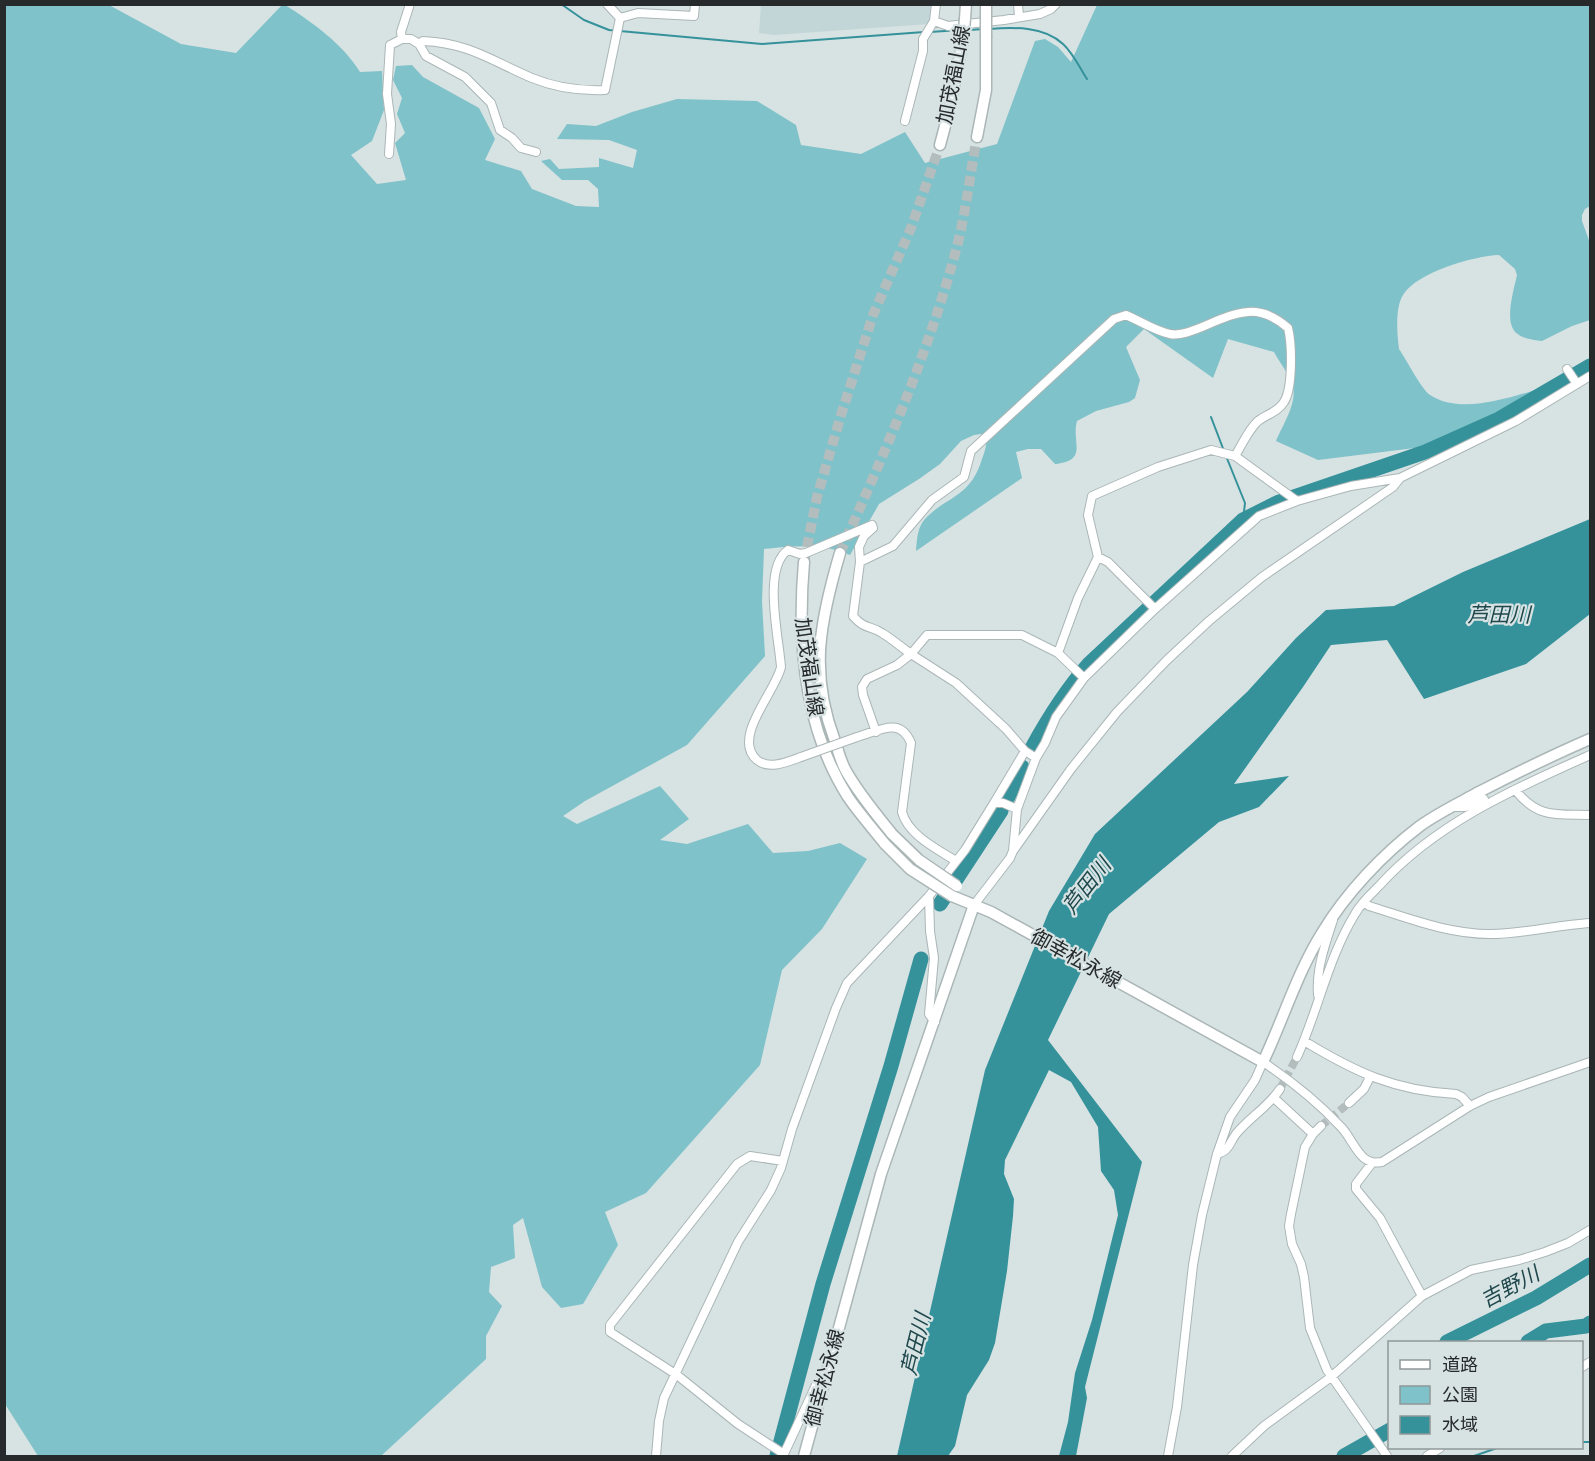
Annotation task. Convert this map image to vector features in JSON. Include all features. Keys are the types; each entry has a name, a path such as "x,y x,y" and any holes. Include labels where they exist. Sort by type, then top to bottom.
{"main road":[{"name":"加茂福山線","path":"940,145 963,39 966,4"},
{"name":"加茂福山線","path":"977,137 986,90 986,4"},
{"name":"加茂福山線","path":"840,553 826,601 818,656 822,694 830,729 845,770 863,798 892,834 954,891"},
{"name":"加茂福山線","path":"804,562 800,603 801,639 809,696 832,767 849,798 885,844 910,869 954,891 974,904"},
{"path":"1263,1062 1310,955 1336,913 1390,852 1420,826 1450,807 1553,754 1590,739"},
{"name":"御幸松永線","path":"804,1456 881,1174 974,904 1263,1062"}],"street":[{"path":"402,39 401,32 410,4"},
{"path":"419,44 423,41 442,42 479,52 533,78 564,88 605,90 619,21 607,4"},
{"path":"619,21 638,13 694,16 695,4"},
{"path":"905,121 923,51 923,39 934,21 936,4"},
{"path":"1018,4 1019,16"},
{"path":"934,21 948,26 1004,20 1040,14 1056,4"},
{"path":"389,154 391,124 387,94 390,45 402,39 411,39 419,44 426,56 465,78 491,103 500,130 521,148 536,152"},
{"path":"860,562 893,546 932,500 964,477 971,451 1114,319 1126,315 1170,334 1190,332 1248,311 1263,311 1277,318 1288,328 1292,359 1285,401 1275,412 1252,427 1229,455"},
{"path":"1567,369 1577,384"},
{"path":"1013,851 1017,809 1036,758 1056,717 1081,676 1259,516 1297,501 1351,486 1400,478 1516,421 1590,376"},
{"path":"1058,653 1078,598 1098,557 1088,515 1092,495 1115,484 1199,452 1210,450 1229,455 1297,501"},
{"path":"974,904 1007,864 1013,851 1084,753 1117,712 1167,660 1262,577 1393,488 1400,478"},
{"path":"956,861 931,845 905,823 902,812 911,743 901,728 894,726 773,765 762,764 750,752 748,743 753,723 782,667 774,587 776,565 782,554 788,550 800,554 806,553 872,525 873,528 864,536 859,547 860,562 853,616 860,624 871,630 880,630 911,654 956,683 1006,729 1025,752 1036,758"},
{"path":"1098,557 1108,562 1155,609"},
{"path":"876,732 862,687 867,679 897,665 911,654 927,635 1022,635 1058,653 1081,676"},
{"path":"656,1456 659,1421 664,1398 738,1242 771,1190 847,983 929,896 956,861 1025,752"},
{"path":"1297,1058 1327,974 1355,914 1392,871 1421,846 1459,819 1590,755"},
{"path":"1450,807 1465,807 1498,794 1514,791"},
{"path":"1514,791 1538,811 1550,814 1590,815"},
{"path":"994,803 1003,802 1017,809"},
{"path":"929,896 930,931 934,958 929,1014 935,1022"},
{"path":"1364,902 1369,906 1422,923 1456,931 1490,934 1590,923"},
{"path":"1318,1002 1317,983 1322,956 1336,913"},
{"path":"1304,1041 1346,1066 1370,1077 1415,1089 1456,1094 1470,1106"},
{"path":"1168,1456 1177,1407 1193,1265 1202,1215 1217,1154 1230,1117 1263,1062 1294,1082 1318,1102 1365,1159 1372,1163 1382,1162 1470,1106 1499,1093 1590,1062"},
{"path":"1349,1103 1364,1089 1370,1077"},
{"path":"1217,1154 1226,1151 1243,1126 1274,1098 1280,1089"},
{"path":"1274,1098 1313,1134"},
{"path":"1321,1126 1305,1147 1289,1226 1292,1244 1304,1277 1310,1328 1332,1378 1387,1456"},
{"path":"783,1161 750,1156 737,1164 610,1325 610,1332 676,1375 738,1425 781,1453 806,1411 816,1385 825,1375"},
{"path":"1372,1163 1356,1184 1356,1189 1380,1218 1422,1296"},
{"path":"1232,1456 1264,1426 1332,1378 1422,1296 1471,1270 1520,1260 1545,1252 1568,1244 1590,1230"}],"shaded area":[{"path":"761,5 934,5 932,21 929,24 774,35 759,33"}],"green space":[{"path":"5,5 109,5 181,44 236,53 282,5 285,5 336,43 360,72 382,71 384,110 372,141 351,155 377,184 406,180 395,143 405,133 397,114 402,98 393,80 396,66 412,65 423,77 479,108 495,139 485,160 521,171 532,189 576,206 599,207 598,189 588,180 562,180 541,161 550,159 559,169 599,167 599,158 633,168 637,150 609,140 557,139 567,124 596,126 632,112 677,99 757,101 796,125 801,145 861,154 905,132 925,163 997,144 1035,41 1045,39 1058,47 1071,62 1097,5 1590,5 1590,206 1585,209 1582,221 1590,243 1590,320 1542,341 1527,338 1519,335 1511,324 1510,307 1517,275 1515,269 1499,255 1475,258 1433,272 1420,279 1403,295 1397,321 1399,349 1427,392 1443,401 1457,404 1488,402 1546,387 1551,397 1423,447 1318,460 1276,441 1291,408 1294,394 1290,378 1274,352 1228,339 1213,378 1144,329 1126,347 1140,380 1135,398 1129,402 1096,411 1077,421 1076,449 1072,459 1055,464 1041,449 1016,452 1022,478 916,551 919,530 925,519 965,489 977,472 987,436 974,435 961,441 940,464 879,504 850,555 818,547 764,549 762,601 765,656 687,745 585,801 563,816 577,824 660,786 689,819 660,840 687,844 748,824 773,853 808,851 840,843 867,859 822,929 782,970 760,1065 646,1193 605,1212 618,1245 583,1304 561,1308 542,1287 523,1218 513,1225 515,1258 491,1267 489,1292 502,1306 486,1336 486,1359 381,1456 38,1456 5,1404"}],"water":[{"name":"芦田川","path":"1590,519 1590,614 1526,664 1424,699 1387,640 1331,645 1234,784 1289,776 1259,807 1219,822 1109,914 1048,1040 1142,1162 1085,1387 1087,1398 1076,1456 1059,1456 1068,1422 1075,1373 1092,1320 1118,1215 1114,1190 1101,1171 1098,1127 1071,1082 1049,1070 1005,1160 1004,1174 1014,1199 1013,1216 995,1343 989,1360 967,1395 955,1446 948,1456 897,1456 985,1070 1049,911 1095,834 1247,692 1296,638 1326,610 1394,606 1463,572"}],"waterway":[{"path":"561,4 584,20 609,30 762,44 924,32"},
{"path":"968,30 984,29"},
{"path":"989,29 1028,29 1055,38 1070,52 1087,79"},
{"path":"930,32 960,30"},
{"path":"1032,748 1058,704 1089,664 1243,520 1279,502 1425,452 1499,419 1590,366"},
{"path":"1211,417 1224,451"},
{"path":"1226,456 1245,503 1243,520"},
{"path":"1008,797 1022,767"},
{"path":"940,904 1001,811"},
{"path":"777,1456 823,1284 891,1066 921,959"},
{"name":"吉野川","path":"1449,1341 1536,1298 1590,1265"},
{"path":"1530,1341 1546,1331 1586,1326 1590,1323"},
{"path":"1344,1456 1388,1431"},
{"path":"1583,1442 1590,1442"},
{"path":"1474,1456 1494,1449"}],"tunnel":[{"path":"840,553 919,366 945,289 965,208 977,137"},
{"path":"804,562 817,497 873,315 911,228 940,145"},
{"path":"1280,1089 1297,1057"},
{"path":"1321,1126 1349,1103"}]}
